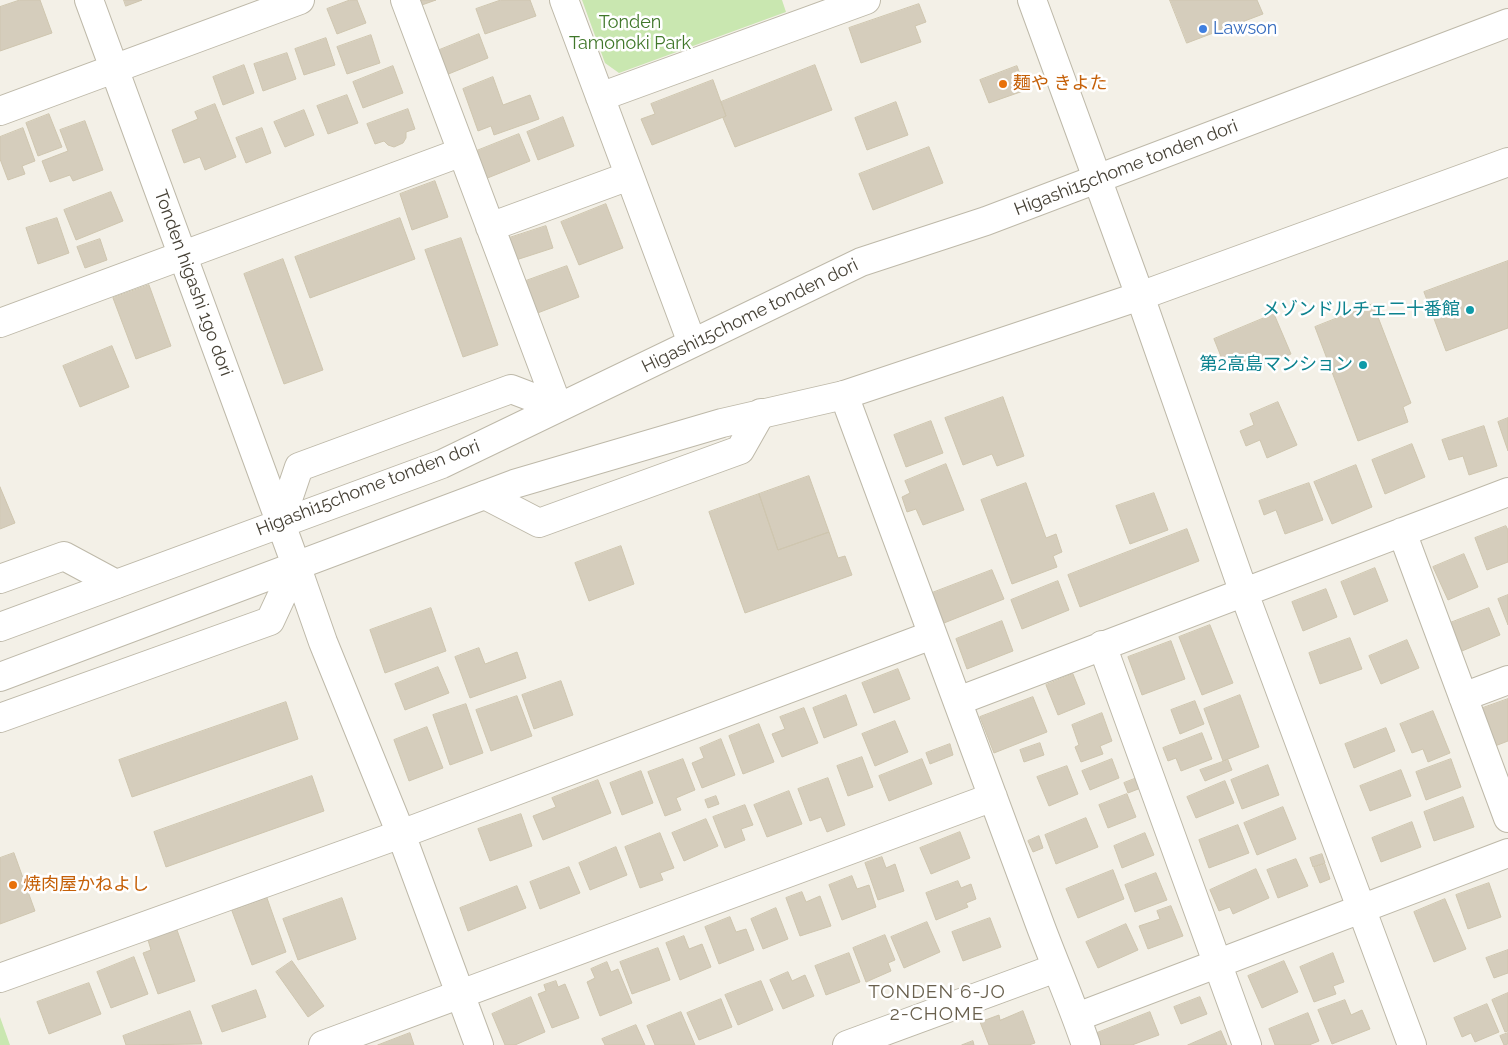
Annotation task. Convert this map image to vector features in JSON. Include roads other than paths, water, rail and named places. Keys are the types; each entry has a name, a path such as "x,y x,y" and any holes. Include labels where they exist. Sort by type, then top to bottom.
{"street":[{"name":"Tonden higashi 1go dori","path":"89,0 323,642 401,834 479,1045"},
{"path":"0,111 300,0"},
{"path":"404,0 558,407"},
{"path":"564,0 692,343"},
{"path":"600,97 866,0"},
{"path":"1032,0 1140,296 1244,593 1412,1045"},
{"name":"Higashi15chome tonden dori","path":"0,627 442,464 861,262 986,221 1508,23"},
{"path":"0,323 462,152"},
{"path":"0,677 514,484 722,423 844,395 1140,296 1508,162"},
{"path":"490,227 629,176"},
{"path":"280,523 299,467 511,389 558,407"},
{"path":"844,395 932,636 1086,1045"},
{"path":"485,495 539,523 740,450 761,413"},
{"path":"958,701 1508,492"},
{"path":"1402,532 1508,818"},
{"path":"0,579 64,556 116,584"},
{"path":"0,718 270,621 296,565"},
{"path":"0,978 401,834 932,636"},
{"path":"1102,645 1247,1045"},
{"path":"1463,697 1508,680"},
{"path":"323,1045 994,797"},
{"path":"1077,1017 1508,853"},
{"path":"847,1045 1056,968"}],"place":[{"name":"Lawson","path":"1203,29"},
{"name":"麺や きよた","path":"1003,84"},
{"name":"メゾンドルチェ二十番館","path":"1470,310"},
{"name":"第2高島マンション","path":"1363,365"},
{"name":"焼肉屋かねよし","path":"13,885"}],"district":[{"name":"TONDEN 6-JO 2-CHOME","path":"937,1003"}],"park label":[{"name":"Tonden Tamonoki Park","path":"630,33"}]}
